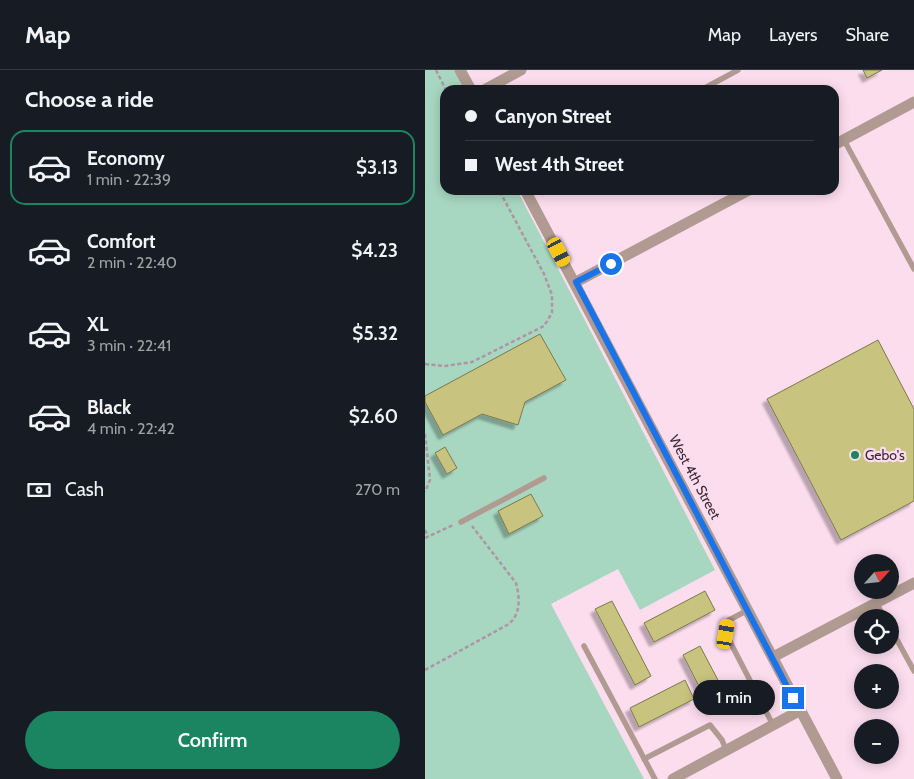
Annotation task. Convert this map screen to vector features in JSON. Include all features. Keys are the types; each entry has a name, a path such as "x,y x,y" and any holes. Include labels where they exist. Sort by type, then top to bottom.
{"street":[{"path":"460,70 468,85"},
{"path":"493,85 521,70"},
{"path":"839,142 914,102"},
{"name":"West 4th Street","path":"528,195 576,282 773,657 799,711 837,779"},
{"path":"576,282 740,195"},
{"path":"773,657 914,583"},
{"path":"673,779 799,711"}],"lane":[{"path":"710,85 738,70"},
{"path":"839,142 914,269"},
{"path":"461,522 544,478"},
{"path":"877,602 880,609"},
{"path":"748,610 729,620 726,634 773,725"},
{"path":"899,644 914,671"},
{"path":"584,646 655,779"},
{"path":"644,759 710,725 722,740 726,750"}],"path":[{"path":"436,70 444,85"},
{"path":"425,364 445,366 472,362 544,326 552,313 552,295 544,274 502,195"},
{"path":"425,434 430,480 425,492"},
{"path":"425,530 426,537 461,522 474,527 511,574 519,594 517,615 507,626 425,670"}],"green space":[{"path":"425,70 455,70 462,85 440,85 440,195 520,195 715,570 640,610 618,569 551,604 644,779 425,779"}],"building":[{"path":"863,70 882,70 867,78"},
{"path":"540,334 566,380 525,402 518,425 482,414 443,435 425,402 425,396"},
{"name":"Gebo's","path":"878,340 914,409 914,501 841,540 767,399"},
{"path":"445,447 457,468 447,474 435,453"},
{"path":"531,494 543,516 509,534 498,511"},
{"path":"705,591 715,610 654,642 644,623"},
{"path":"612,601 651,676 635,685 595,609"},
{"path":"700,646 729,701 711,710 683,655"},
{"path":"685,680 694,699 639,727 630,708"}],"place":[{"name":"Gebo's","path":"855,455"}],"route":[{"path":"611,264 576,282 793,698"}]}
